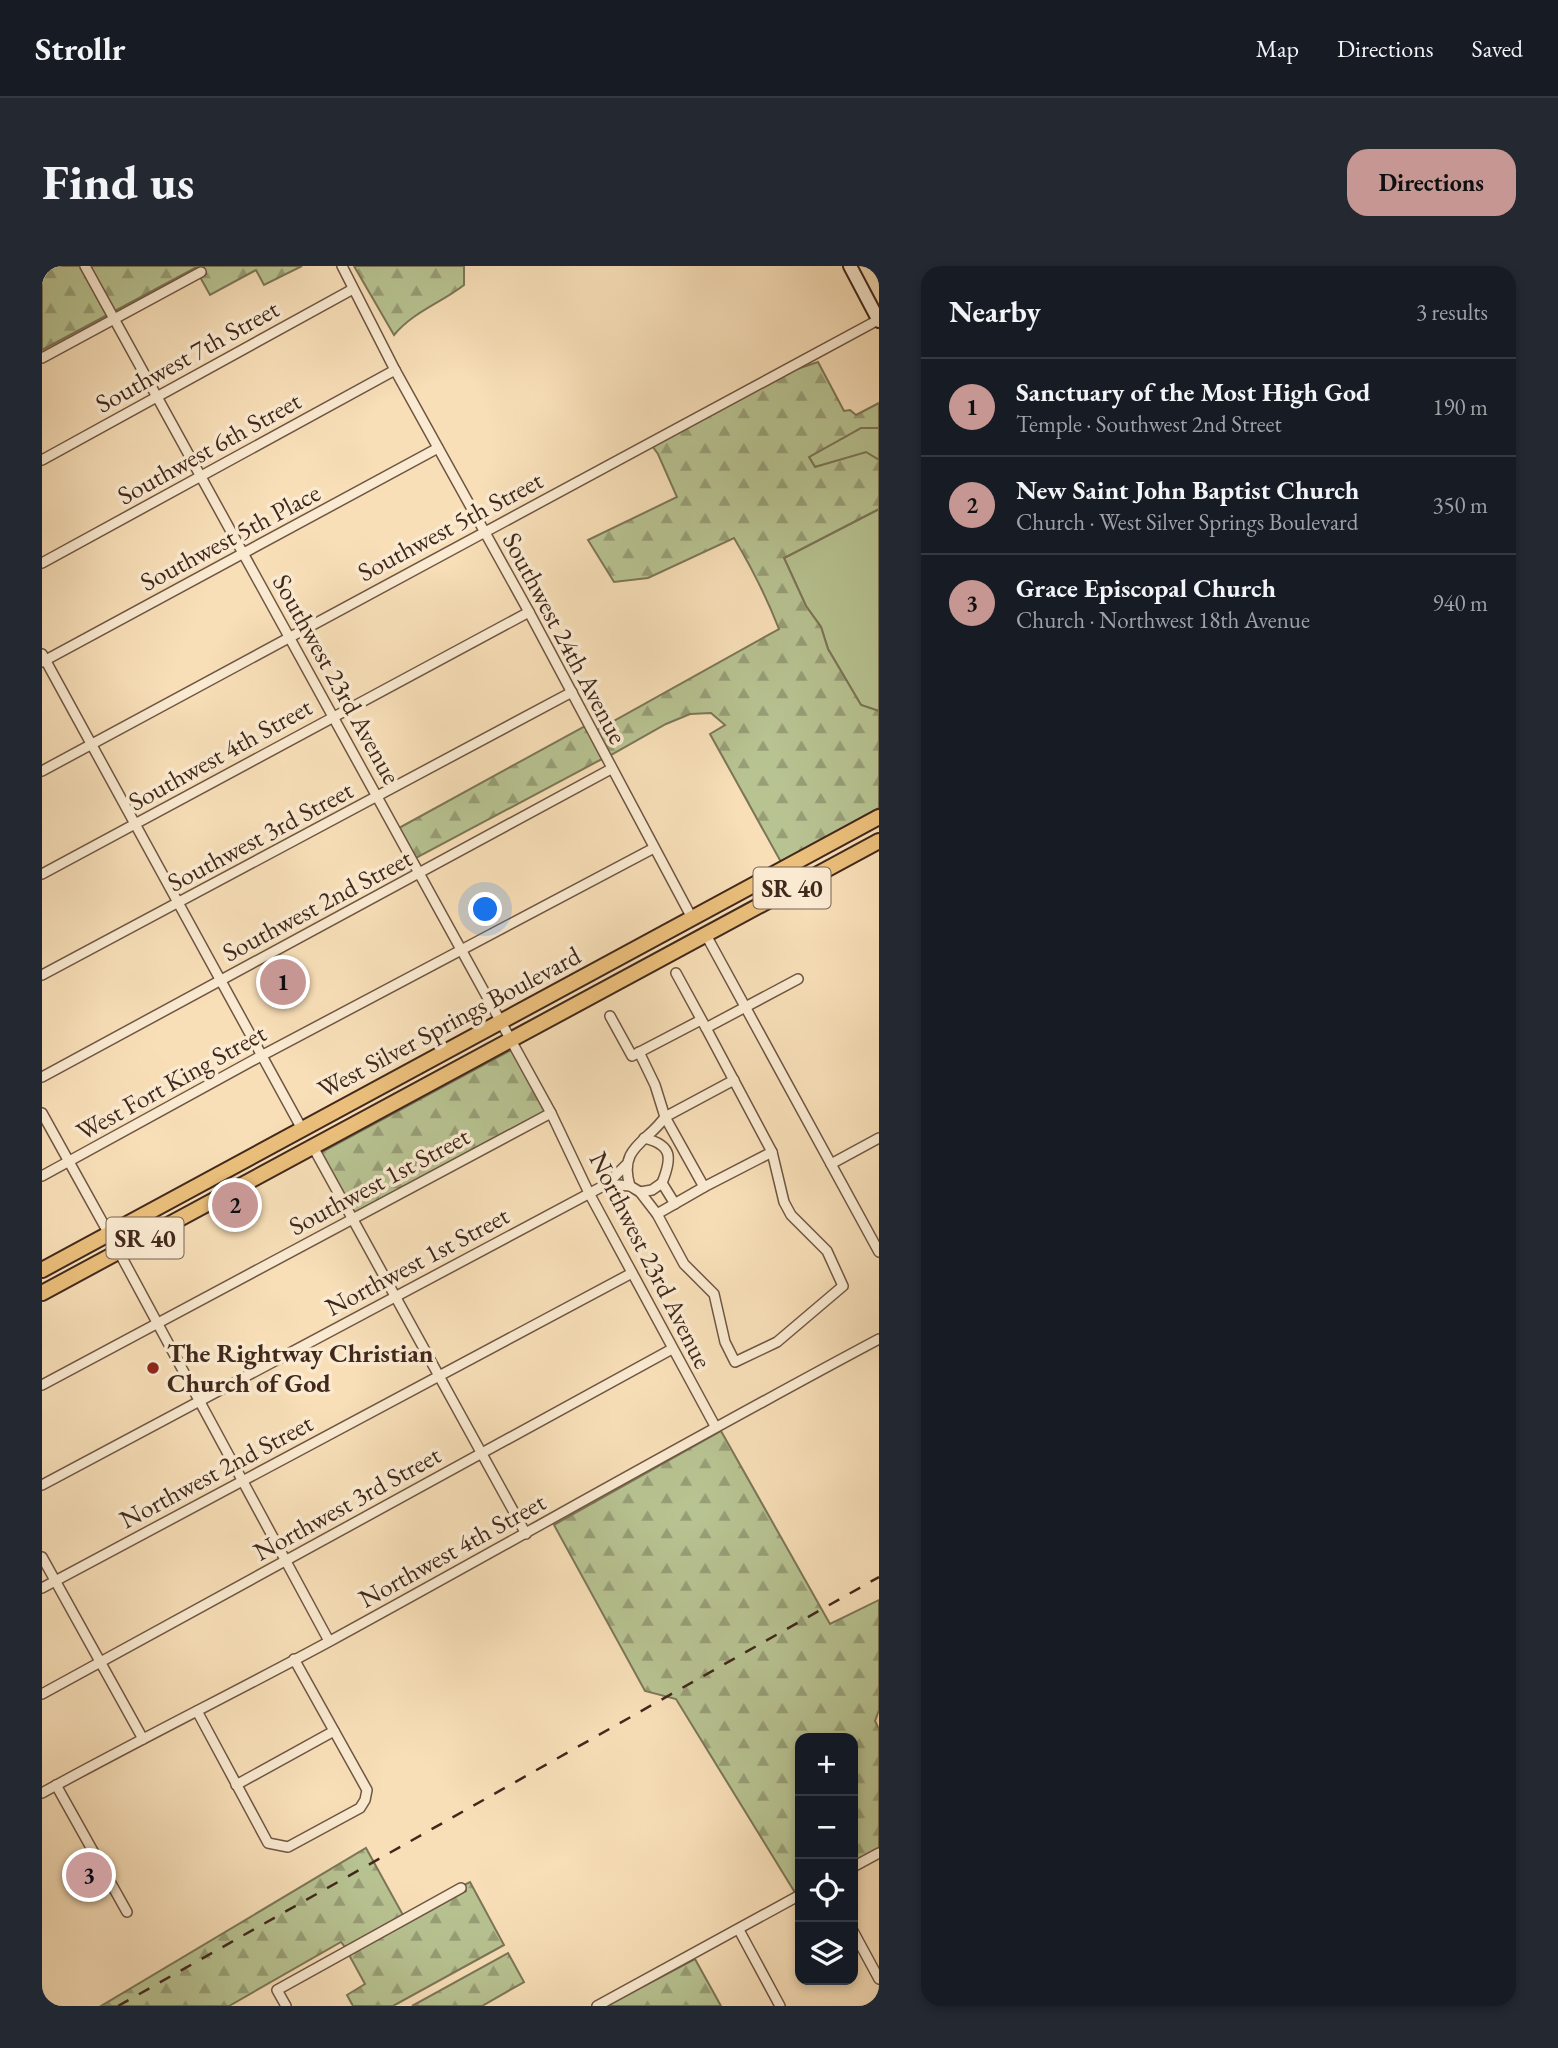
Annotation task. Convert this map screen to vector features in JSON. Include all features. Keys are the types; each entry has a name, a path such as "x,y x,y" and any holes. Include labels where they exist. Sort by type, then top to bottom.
{"main road":[{"path":"850,266 879,321"},
{"name":"West Silver Springs Boulevard","path":"42,1270 879,817"},
{"name":"West Silver Springs Boulevard","path":"42,1293 879,841"},
{"path":"706,935 707,924 723,902"},
{"path":"670,954 693,929 692,918"},
{"path":"313,1147 313,1137 321,1127 381,1094 386,1084"},
{"path":"248,1182 249,1176 292,1152 302,1138 302,1129"},
{"path":"119,1252 122,1236 131,1222"},
{"path":"99,1263 107,1249 109,1234"}],"street":[{"name":"Southwest 23rd Avenue","path":"85,266 551,1113"},
{"name":"Southwest 24th Avenue","path":"342,266 395,370 529,612 692,918"},
{"path":"42,358 201,272"},
{"name":"Southwest 7th Street","path":"42,460 353,289"},
{"name":"Southwest 5th Street","path":"42,771 483,531 879,321"},
{"name":"Southwest 6th Street","path":"42,563 395,370"},
{"name":"Southwest 5th Place","path":"43,659 438,448"},
{"name":"Southwest 4th Street","path":"42,874 529,612"},
{"path":"43,659 180,902 302,1129"},
{"name":"Southwest 3rd Street","path":"42,975 572,692"},
{"name":"Southwest 2nd Street","path":"42,1077 611,769"},
{"name":"West Fort King Street","path":"42,1176 261,1056 654,848"},
{"path":"706,935 786,1084 876,1240 879,1252"},
{"path":"607,1184 630,1185 640,1192 657,1214 684,1264 714,1294 725,1342 735,1362 778,1342 843,1286 827,1251 791,1215 784,1202 772,1152 676,973"},
{"path":"610,1016 632,1056 746,1007 798,979"},
{"path":"639,1052 655,1085 665,1117 704,1187"},
{"path":"607,1184 626,1165 632,1150 665,1117 734,1080"},
{"path":"42,1113 109,1234"},
{"name":"Northwest 23rd Avenue","path":"551,1113 589,1193 715,1426"},
{"name":"Southwest 1st Street","path":"42,1385 551,1113"},
{"path":"640,1192 652,1190 662,1183 669,1159 662,1144 644,1138"},
{"path":"831,1164 879,1138"},
{"path":"313,1147 526,1534"},
{"path":"657,1214 772,1152"},
{"path":"626,1165 630,1185"},
{"path":"662,1183 676,1204"},
{"name":"Northwest 1st Street","path":"42,1485 607,1184"},
{"path":"119,1252 329,1641"},
{"name":"Northwest 2nd Street","path":"42,1588 632,1273"},
{"name":"Northwest 4th Street","path":"42,1793 294,1660 526,1534 715,1426 879,1339"},
{"name":"Northwest 3rd Street","path":"42,1694 672,1349"},
{"path":"42,1557 143,1739"},
{"path":"197,1711 268,1843 288,1847 360,1808 367,1790 294,1660"},
{"path":"236,1785 334,1731"},
{"path":"57,1785 127,1912"},
{"path":"858,1864 879,1853"},
{"path":"286,2006 277,1990 461,1888"},
{"path":"597,2006 795,1898"},
{"path":"739,1930 780,2006"},
{"path":"858,1940 879,1979"}],"green space":[{"path":"42,266 302,266 264,285 256,270 210,295 200,277 206,274 203,267 195,268 42,350"},
{"path":"354,266 464,266 464,285 418,314 394,335"},
{"path":"818,362 844,411 850,410 856,415 879,403 879,428 861,428 809,457 815,467 866,452 879,460 879,509 784,558 806,606 821,627 828,649 861,705 879,711 879,808 781,862 710,734 725,725 711,713 690,714 666,724 609,756 596,731 779,629 734,538 648,578 614,582 588,540 677,497 658,454 650,443 776,376"},
{"path":"861,428 879,428 879,460 866,453 815,467 809,457"},
{"path":"879,509 879,711 861,705 828,649 821,627 806,606 784,558"},
{"path":"585,726 602,759 416,858 399,828"},
{"path":"511,1050 547,1110 354,1213 320,1153"},
{"path":"721,1431 830,1624 879,1600 879,1710 875,1721 879,1729 879,1848 858,1859 858,1733 795,1733 794,1891 676,1699 645,1691 554,1525"},
{"path":"366,1848 403,1915 345,1947 341,1942 229,2006 101,2006"},
{"path":"470,1882 504,1945 393,2006 353,2006 347,1995 365,1984 349,1955 466,1891 464,1885"},
{"path":"508,1953 524,1982 482,2006 412,2006"},
{"path":"695,1959 721,2006 606,2006"}],"railway":[{"path":"118,2006 879,1577"}],"place":[{"name":"Sanctuary of the Most High God","path":"283,982"},
{"name":"New Saint John Baptist Church","path":"235,1205"},
{"name":"The Rightway Christian Church of God","path":"153,1368"},
{"name":"Grace Episcopal Church","path":"89,1875"}]}
